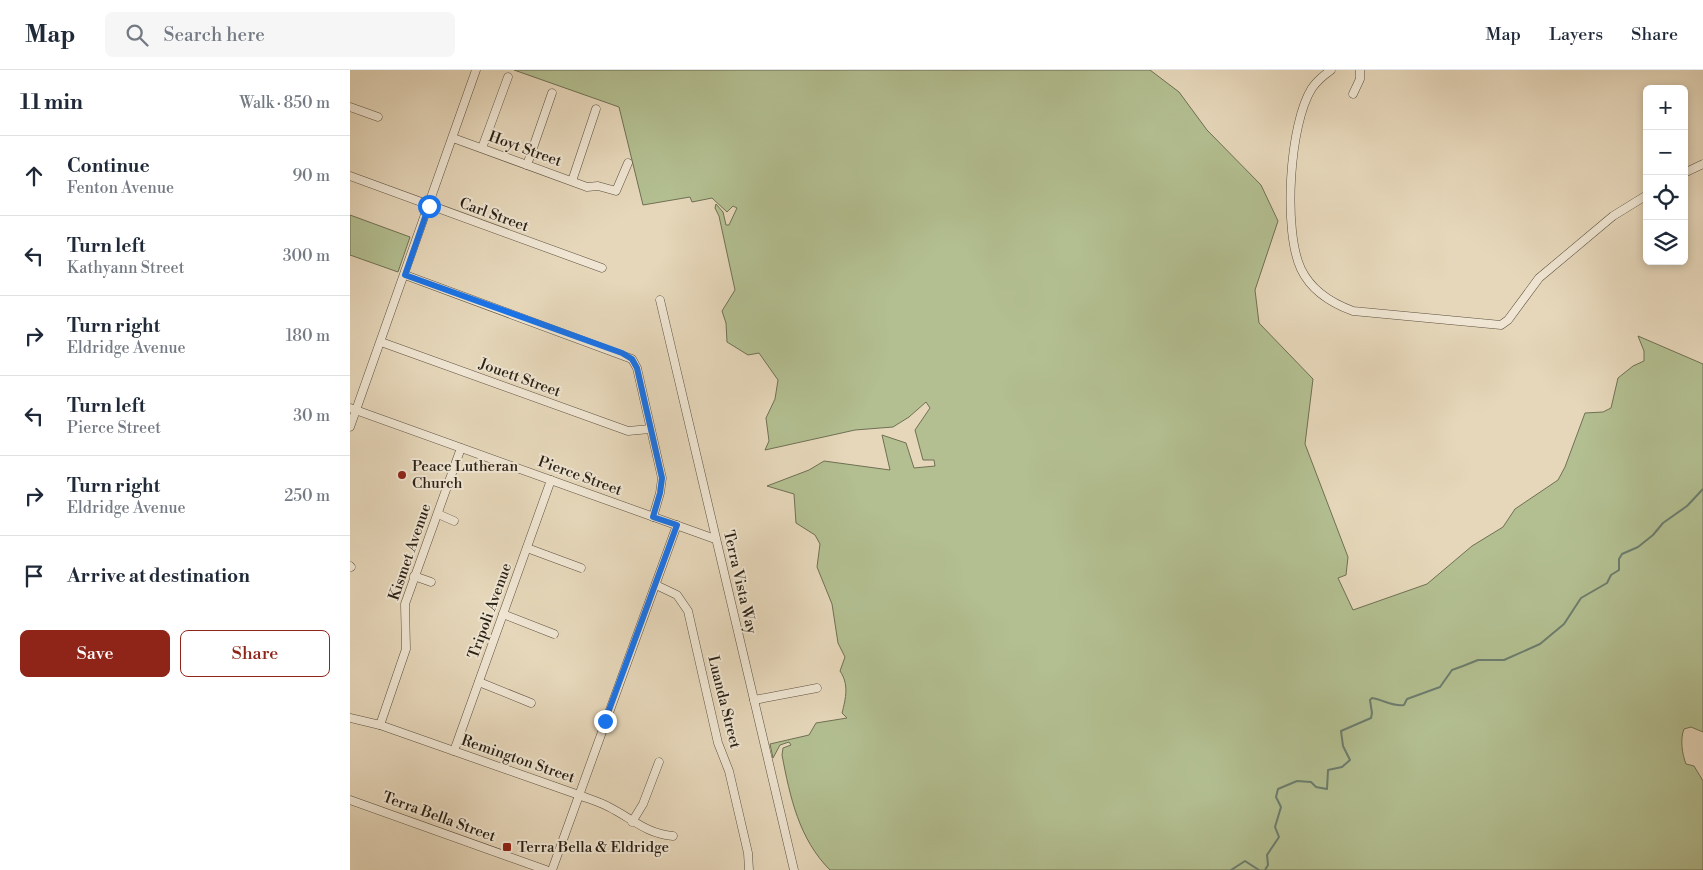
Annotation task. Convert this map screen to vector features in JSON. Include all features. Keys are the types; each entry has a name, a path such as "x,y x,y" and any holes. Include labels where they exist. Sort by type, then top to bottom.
{"street":[{"path":"350,428 353,409 381,342 476,70"},
{"path":"1331,70 1312,88 1303,107 1289,177 1292,242 1301,269 1315,290 1344,308 1353,311 1501,325 1508,320 1539,278 1613,216 1643,197"},
{"path":"1353,94 1360,79 1360,70"},
{"path":"482,148 508,77"},
{"path":"527,165 552,93"},
{"path":"350,107 378,117"},
{"path":"572,181 596,109"},
{"name":"Hoyt Street","path":"453,138 587,187 598,186 616,191 628,163"},
{"path":"1688,171 1703,164"},
{"name":"Carl Street","path":"350,176 602,268"},
{"path":"405,275 622,353 632,359 637,368 662,478 653,517"},
{"name":"Terra Vista Way","path":"660,300 794,870"},
{"name":"Jouett Street","path":"381,342 628,431 650,429"},
{"name":"Pierce Street","path":"353,409 715,539"},
{"name":"Kismet Avenue","path":"380,725 406,648 405,604 461,448"},
{"name":"Tripoli Avenue","path":"454,751 551,480"},
{"path":"438,514 454,521"},
{"path":"552,870 677,525"},
{"path":"527,548 581,568"},
{"path":"414,576 431,582"},
{"name":"Luanda Street","path":"656,585 677,595 688,611 718,743 730,771 748,853 749,870"},
{"path":"503,614 554,634"},
{"path":"479,682 531,702"},
{"path":"754,700 817,688"},
{"name":"Remington Street","path":"350,718 380,725 580,795 609,807 632,822 658,835 672,836"},
{"path":"632,822 644,804 659,762"},
{"name":"Terra Bella Street","path":"350,800 546,870"}],"green space":[{"path":"514,70 1150,70 1179,92 1207,130 1261,185 1278,221 1255,290 1259,323 1313,379 1305,444 1348,557 1346,575 1338,578 1353,610 1427,584 1472,546 1503,527 1515,509 1558,480 1565,467 1585,413 1603,412 1611,408 1618,378 1633,366 1644,361 1644,351 1638,336 1703,364 1703,732 1691,727 1684,729 1682,742 1686,764 1694,766 1703,781 1703,870 830,870 819,858 797,817 782,755 783,748 791,745 789,742 780,745 773,758 770,744 809,735 816,723 847,718 842,713 846,686 840,671 845,657 838,643 832,604 817,567 820,544 815,535 796,523 794,494 767,486 809,470 824,461 890,470 882,435 906,443 914,468 935,466 934,460 923,460 915,430 930,408 926,402 909,417 893,427 855,430 765,450 769,441 766,418 775,399 778,380 759,353 748,355 727,342 726,323 722,311 735,290 719,216 715,208 716,204 723,212 726,225 729,225 737,208 733,206 727,212 712,198 692,202 690,197 643,205 619,107"},
{"path":"350,215 410,237 398,272 350,255"}],"waterway":[{"path":"1265,870 1268,865 1267,855 1279,837 1275,827 1281,807 1276,797 1278,789 1297,781 1311,782 1316,787 1327,789 1328,770 1342,767 1350,760 1343,746 1341,731 1371,718 1370,700 1372,698 1392,704 1404,705 1407,699 1440,687 1452,670 1478,660 1504,660 1540,644 1564,624 1581,598 1607,583 1611,575 1619,570 1619,559 1622,554 1638,547 1653,535 1663,523 1687,506 1703,489"},
{"path":"1231,870 1245,861 1259,870"}],"place":[{"name":"Peace Lutheran Church","path":"402,475"},
{"name":"Terra Bella & Eldridge","path":"507,847"}],"route":[{"path":"429,206 405,275 622,353 632,359 637,368 662,478 653,517 677,525 605,721"}]}
